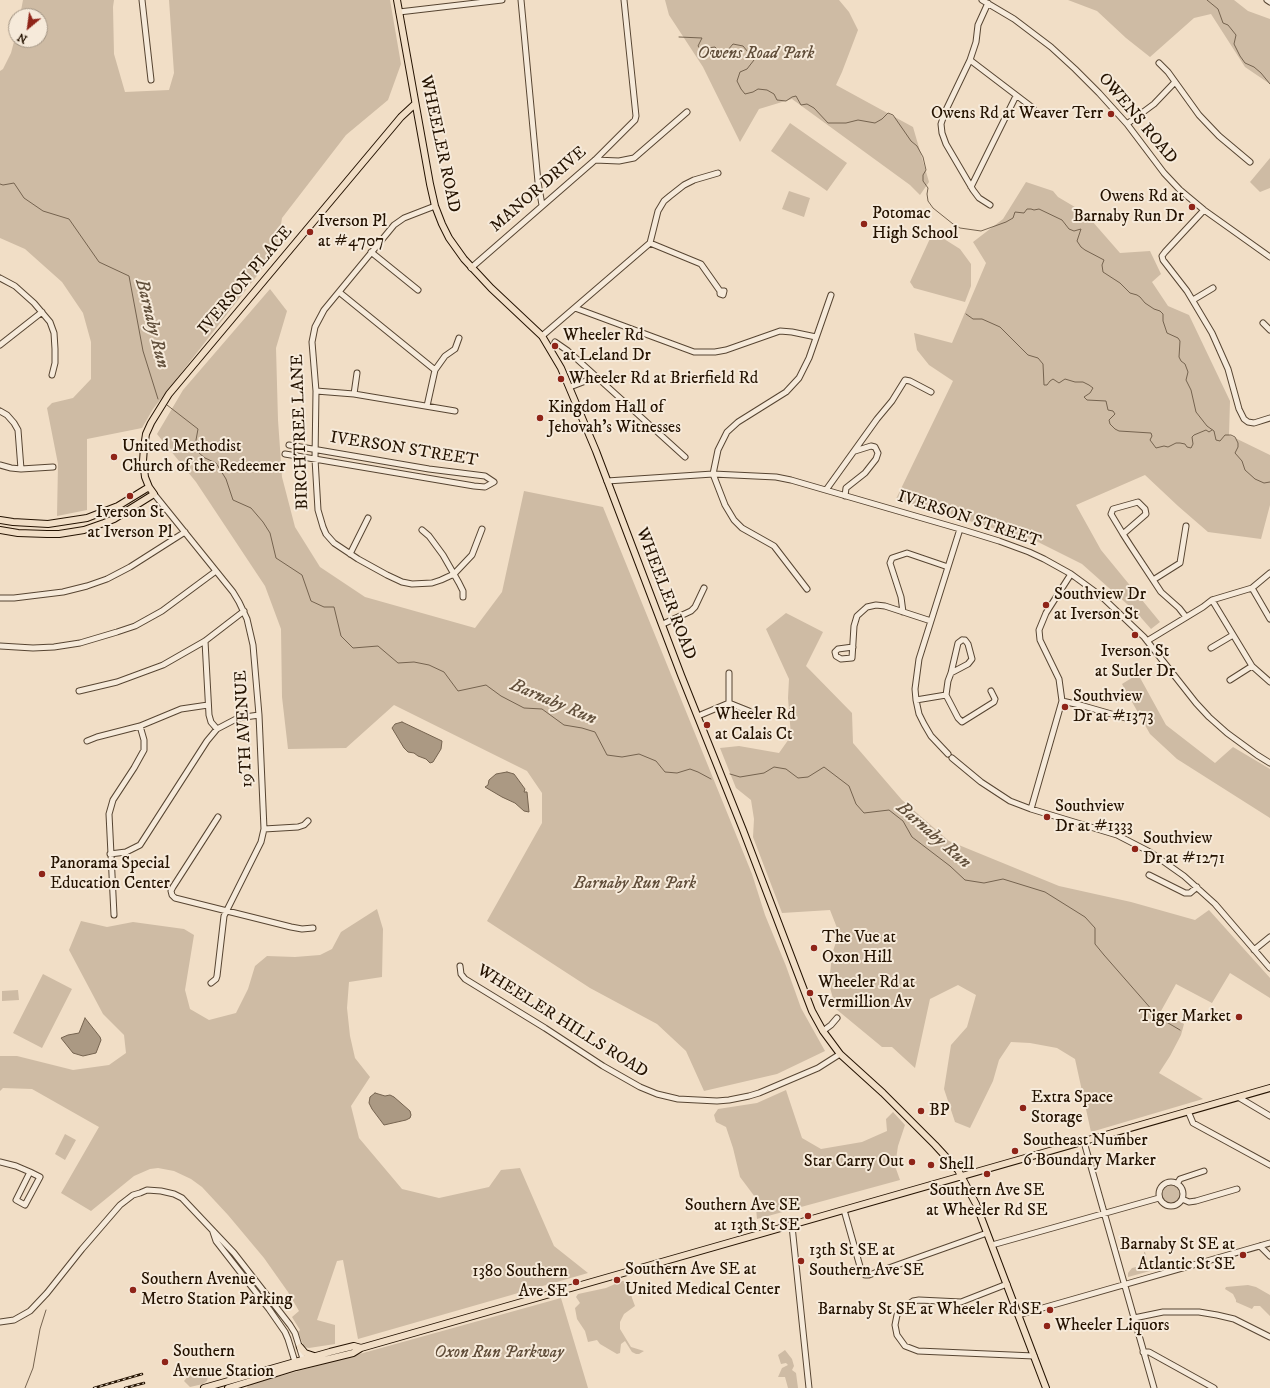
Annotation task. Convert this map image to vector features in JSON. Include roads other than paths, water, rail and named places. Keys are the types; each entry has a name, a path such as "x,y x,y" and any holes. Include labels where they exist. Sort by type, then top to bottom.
{"main road":[{"name":"WHEELER ROAD","path":"397,0 435,206 449,238 471,268 542,336 556,357 570,387 607,481 812,1010 823,1031 840,1054 883,1093 935,1145 961,1176 976,1204 1046,1388"},
{"name":"IVERSON PLACE","path":"154,494 149,487 143,468 145,440 151,422 169,394 401,117 415,104"},
{"path":"0,520 48,524 87,518 118,506 149,487"},
{"path":"0,530 18,533 47,534 59,534 84,530 114,519 154,494"},
{"path":"228,1388 304,1362 353,1353 361,1348 792,1226 1270,1088"},
{"path":"304,1362 314,1356 354,1346 361,1348"},
{"path":"300,1347 305,1353 314,1356"},
{"path":"204,1388 296,1365"}],"street":[{"path":"142,0 151,80"},
{"path":"399,12 502,0"},
{"path":"520,0 538,182 542,205"},
{"name":"MANOR DRIVE","path":"471,268 595,160 634,122 636,116 624,0"},
{"name":"OWENS ROAD","path":"982,0 1014,19 1051,47 1099,92 1127,124 1164,173 1180,190 1204,210 1270,257"},
{"path":"988,3 978,25 976,42 970,60 945,112 942,124 942,133 946,144 971,187 979,198 990,205"},
{"path":"970,60 1032,108"},
{"path":"1159,63 1210,128 1250,162"},
{"path":"1127,124 1154,104 1175,82"},
{"path":"971,187 1016,96"},
{"path":"595,160 626,161 636,157 688,112"},
{"path":"542,336 650,243 656,218 664,201 684,185 694,180 718,173"},
{"name":"BIRCHTREE LANE","path":"435,206 398,221 324,310 313,332 312,342 316,391 314,459 316,498 320,521 330,540 350,554 387,575 402,582 412,584 432,583 454,574 472,555 482,528"},
{"path":"1204,210 1165,252 1162,256 1163,260 1176,275 1193,300 1221,350 1234,387 1240,413 1245,421 1254,423 1270,418"},
{"path":"650,243 701,264 720,291"},
{"path":"371,252 418,290"},
{"path":"0,278 15,286 42,312 50,322 55,340 55,363 52,374"},
{"path":"1193,300 1213,288"},
{"path":"339,292 435,370"},
{"path":"807,589 774,546 742,528 734,520 725,505 713,474 718,450 727,432 738,422 782,395 794,385 804,369 832,295"},
{"path":"575,308 694,352 715,352 726,350 780,331 816,337"},
{"path":"0,345 42,312"},
{"path":"1263,323 1270,330"},
{"path":"427,406 435,370 445,356 455,349 459,338"},
{"path":"555,342 565,349 685,458"},
{"path":"354,394 357,374"},
{"path":"570,387 596,377"},
{"path":"826,490 892,401 905,380 931,392"},
{"path":"316,391 354,394 455,410"},
{"path":"0,411 7,415 18,430 21,469"},
{"name":"IVERSON STREET","path":"285,454 474,486 485,487 494,482 485,476 429,469 289,445"},
{"path":"845,496 846,488 865,473 878,453 875,447 871,446 854,451"},
{"path":"0,464 11,468 21,469 53,467"},
{"name":"IVERSON STREET","path":"607,481 713,474 776,477 960,529 1029,552 1071,574 1101,596 1147,641 1196,703 1209,717 1227,733 1270,763"},
{"name":"19TH AVENUE","path":"154,494 233,592 244,611 253,645 259,715 264,829 261,842 226,910 222,924 216,979 211,984"},
{"path":"1123,534 1146,514 1145,509 1138,502 1113,509 1111,514 1123,534 1153,580 1165,596 1179,608 1186,617"},
{"path":"350,554 368,518"},
{"path":"1153,580 1180,563 1186,526"},
{"path":"960,529 917,666 915,688 916,700 919,714 927,730 935,741 950,756 981,782 1010,800 1030,808 1117,835 1150,852 1184,876 1215,904 1270,968"},
{"path":"422,530 436,545 462,587 463,597"},
{"path":"0,598 14,598 56,593 87,586 108,579 130,567 185,532"},
{"path":"903,612 901,597 890,563 892,558 907,553 948,567"},
{"path":"0,646 33,648 54,647 80,643 135,626 162,611 216,571"},
{"path":"1147,641 1212,600 1252,588 1270,573"},
{"path":"1030,808 1062,702 1059,679 1040,640 1038,630 1046,613 1071,574"},
{"path":"663,624 691,611 695,607 704,588"},
{"path":"1252,588 1270,619"},
{"path":"1212,600 1252,666 1270,682"},
{"path":"853,646 854,626 857,616 867,607 880,605 931,620"},
{"path":"79,691 94,689 134,677 177,657 204,641 244,611"},
{"path":"1211,648 1233,635"},
{"path":"951,673 971,662 972,657 968,644 965,640 958,643 948,681 946,695 958,718 963,722 994,702 995,699 991,691"},
{"path":"204,641 210,720 217,729"},
{"path":"1230,680 1252,666"},
{"path":"729,673 730,703"},
{"path":"916,700 946,695"},
{"path":"1062,702 1080,705 1130,719"},
{"path":"698,716 730,703 749,711"},
{"path":"87,741 96,737 140,726 181,709 208,705"},
{"path":"110,854 126,852 140,845 207,741 217,729 238,718 259,715"},
{"path":"114,915 108,818 109,810 113,800 144,750 144,740 140,726"},
{"path":"218,818 171,892 175,898 291,927 302,929 313,928"},
{"path":"264,829 298,827 304,825 308,821"},
{"path":"1149,875 1185,893 1190,893 1197,887"},
{"path":"1254,950 1270,937"},
{"name":"WHEELER HILLS ROAD","path":"460,966 461,974 465,979 545,1028 609,1070 640,1087 657,1094 678,1099 717,1101 749,1096 818,1068 840,1054"},
{"path":"823,1031 832,1025 837,1018"},
{"path":"1238,1097 1270,1116"},
{"path":"1188,1111 1193,1123 1270,1165"},
{"path":"1084,1142 1154,1388"},
{"path":"0,1162 16,1166 30,1172 40,1177 25,1205 16,1200 30,1172"},
{"path":"1177,1184 1180,1178 1204,1171"},
{"path":"1171,1182 1177,1184 1182,1191 1182,1199 1177,1204 1170,1206 1163,1204 1159,1198 1159,1190 1164,1184 1171,1182"},
{"path":"1182,1199 1189,1202 1196,1201 1237,1189"},
{"path":"0,1322 14,1320 30,1312 120,1205 133,1195 148,1190 162,1191 182,1198 234,1253 276,1306 295,1333 304,1362"},
{"path":"992,1245 1159,1198"},
{"path":"844,1210 862,1273 865,1275 869,1275 987,1233"},
{"path":"792,1226 809,1388"},
{"path":"213,1231 216,1241 285,1332 296,1365"},
{"path":"1018,1315 1270,1243"},
{"path":"1260,1246 1270,1256"},
{"path":"1007,1284 962,1302 913,1301 903,1308 897,1315 895,1324 897,1335 905,1346 918,1351 1034,1356"},
{"path":"1134,1318 1167,1312 1198,1312 1217,1314 1248,1325 1270,1337"},
{"path":"1143,1352 1150,1352 1214,1388"}],"waterway":[{"path":"1207,0 1218,9 1223,23 1228,25 1236,35 1234,44 1245,63 1254,67 1270,84"},
{"path":"679,37 702,38 698,46 702,51 707,48 715,47 719,51 727,51 733,44 743,46 748,52 755,53 754,60 747,69 740,72 737,81 745,94 758,89 767,90 774,94 777,100 786,101 796,96 801,105 807,104 814,108 828,123 846,123 858,120 875,123 888,113 893,115 911,141 917,146 923,157 926,170 923,175 923,181 928,188 928,201 933,208 960,228 981,231 1006,222 1013,218 1015,212 1024,213 1027,209 1039,209 1062,220 1069,229 1074,231 1081,229 1077,241 1085,250 1104,260 1102,265 1103,272 1120,283 1130,293 1137,295 1145,303 1163,314 1163,321 1167,333 1178,338 1180,341 1179,357 1185,364 1188,372 1186,380 1191,390 1196,412 1207,426 1214,431 1216,440 1220,441 1225,435 1235,437 1238,443 1235,453 1242,461 1245,470 1255,479 1264,483 1270,482"},
{"name":"Barnaby Run","path":"0,184 3,185 14,183 24,198 43,211 69,219 99,262 129,276 143,351 158,399"},
{"path":"966,314 973,319 982,319 1000,327 1028,355 1038,358 1043,364 1044,385 1047,385 1053,379 1059,383 1065,379 1075,382 1083,382 1093,388 1090,393 1084,397 1087,400 1106,401 1108,410 1113,411 1115,414 1109,420 1110,424 1119,431 1151,433 1152,436 1150,440 1156,448 1164,446 1168,447 1176,443 1185,444 1187,447 1191,448 1193,444 1192,437 1194,435 1206,430 1209,432 1212,430"},
{"name":"Barnaby Run","path":"167,405 198,429 196,440 199,453 205,458 216,463 226,479 233,500 251,508 263,522 270,533 276,558 302,575 311,601 324,607 334,607 341,636 353,648 378,646 398,663 414,662 429,665 444,672 458,691 486,685 501,696 524,708 542,709 564,725 595,732 607,755 622,757 639,754 656,761 665,772 677,773 690,769 711,779"},
{"name":"Barnaby Run","path":"730,774 740,777 764,773 774,767 786,769 798,778 808,777 824,767 849,786 856,804 864,813 889,810 903,821 912,837 950,866 965,880 984,883 1003,879 1045,892 1085,917 1095,928 1095,944 1104,955 1153,1011 1163,1020 1180,1030"},
{"path":"25,1388 33,1368 40,1329 46,1310"}],"railway":[{"path":"94,1388 142,1374"},
{"path":"125,1388 144,1383"}],"place":[{"name":"Owens Rd at Weaver Terr","path":"1111,114"},
{"name":"Owens Rd at Barnaby Run Dr","path":"1192,207"},
{"name":"Potomac High School","path":"864,224"},
{"name":"Iverson Pl at #4707","path":"310,232"},
{"name":"Wheeler Rd at Leland Dr","path":"555,346"},
{"name":"Wheeler Rd at Brierfield Rd","path":"561,379"},
{"name":"Kingdom Hall of Jehovah’s Witnesses","path":"540,418"},
{"name":"United Methodist Church of the Redeemer","path":"114,457"},
{"name":"Iverson St at Iverson Pl","path":"130,496"},
{"name":"Southview Dr at Iverson St","path":"1046,605"},
{"name":"Iverson St at Sutler Dr","path":"1135,635"},
{"name":"Southview Dr at #1373","path":"1065,707"},
{"name":"Wheeler Rd at Calais Ct","path":"707,725"},
{"name":"Southview Dr at #1333","path":"1047,817"},
{"name":"Southview Dr at #1271","path":"1135,849"},
{"name":"Panorama Special Education Center","path":"42,874"},
{"name":"The Vue at Oxon Hill","path":"814,948"},
{"name":"Wheeler Rd at Vermillion Av","path":"810,993"},
{"name":"Tiger Market","path":"1239,1017"},
{"name":"Extra Space Storage","path":"1023,1108"},
{"name":"BP","path":"921,1111"},
{"name":"Southeast Number 6 Boundary Marker","path":"1015,1151"},
{"name":"Star Carry Out","path":"912,1162"},
{"name":"Shell","path":"931,1165"},
{"name":"Southern Ave SE at Wheeler Rd SE","path":"987,1174"},
{"name":"Southern Ave SE at 13th St SE","path":"808,1216"},
{"name":"Barnaby St SE at Atlantic St SE","path":"1243,1255"},
{"name":"13th St SE at Southern Ave SE","path":"801,1261"},
{"name":"Southern Ave SE at United Medical Center","path":"617,1280"},
{"name":"1380 Southern Ave SE","path":"576,1282"},
{"name":"Southern Avenue Metro Station Parking","path":"133,1290"},
{"name":"Barnaby St SE at Wheeler Rd SE","path":"1050,1310"},
{"name":"Wheeler Liquors","path":"1047,1326"},
{"name":"Southern Avenue Station","path":"165,1362"}],"park label":[{"name":"Owens Road Park","path":"756,54"},
{"name":"Barnaby Run Park","path":"635,884"},
{"name":"Oxon Run Parkway","path":"499,1353"}]}
